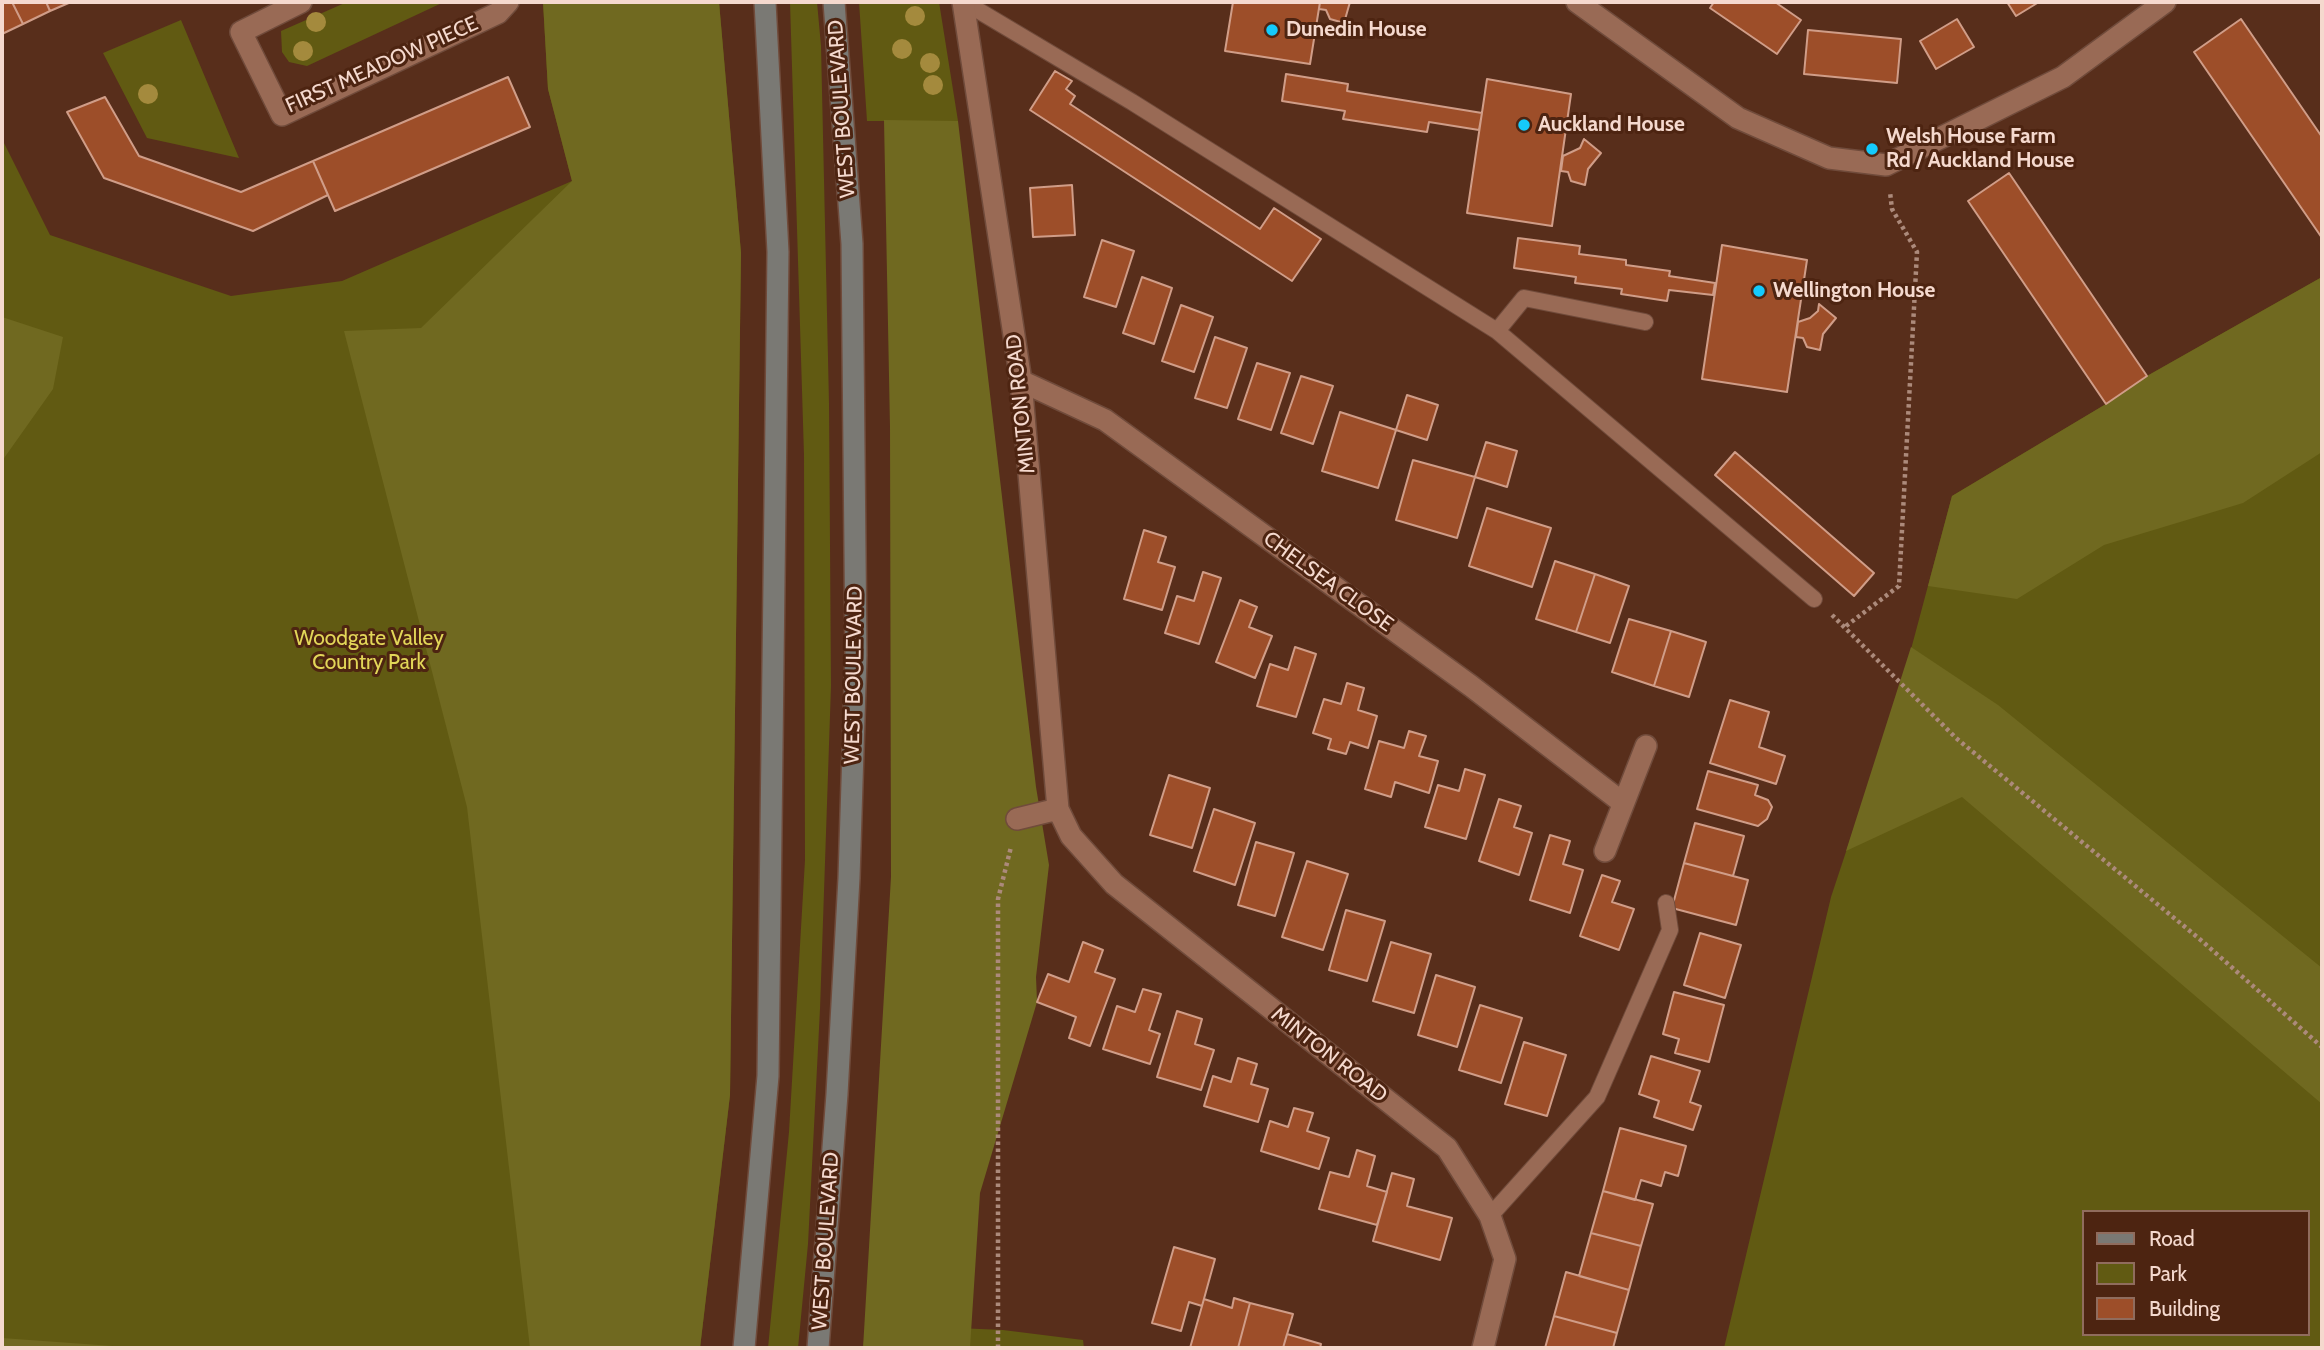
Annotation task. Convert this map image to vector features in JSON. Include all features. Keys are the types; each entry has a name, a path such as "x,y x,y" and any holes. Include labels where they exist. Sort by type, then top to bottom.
{"main road":[{"path":"744,1348 768,1076 778,252 765,2"},
{"name":"WEST BOULEVARD","path":"818,1348 836,1108 848,891 856,655 852,244 834,2"}],"street":[{"name":"FIRST MEADOW PIECE","path":"301,2 241,32 282,115 498,13 508,2"},
{"name":"MINTON ROAD","path":"964,2 1021,381 1058,809 1071,836 1114,884 1447,1148 1490,1216 1505,1259 1483,1348"},
{"path":"1577,2 1738,118 1829,158 1886,165 2063,77 2151,5"},
{"name":"CHELSEA CLOSE","path":"1021,381 1104,420 1471,686 1623,803"},
{"path":"1605,851 1646,746"},
{"path":"1017,818 1058,809"}],"lane":[{"path":"964,2 1156,116 1497,331 1814,599"},
{"path":"1497,331 1524,298 1646,322"},
{"path":"1490,1216 1597,1097 1670,930 1666,903"}],"path":[{"path":"1846,626 1899,586 1916,252 1892,209 1886,165"},
{"path":"1814,599 1846,626 1956,738 2202,941 2322,1047"},
{"path":"998,1348 999,899 1017,818"}],"green space":[{"path":"347,2 444,2 307,66 289,62 282,52 281,31"},
{"name":"Woodgate Valley Country Park","path":"543,2 719,2 741,253 730,1095 700,1348 2,1348 2,139 50,235 231,296 342,281 572,181 548,89"},
{"path":"790,2 817,2 821,46 829,403 831,686 820,1009 808,1244 798,1348 768,1348 789,1132 805,860 804,455"},
{"path":"859,2 939,2 958,121 867,121"},
{"path":"181,20 239,158 147,138 103,53"},
{"path":"2322,277 2322,1348 1724,1348 1831,897 1902,683 1952,496 2106,404 2147,376"},
{"path":"866,1324 1003,1330 1083,1340 1084,1348 863,1348"}],"shaded area":[{"path":"543,2 719,2 741,253 730,1095 700,1348 530,1348 467,807 344,331 421,328 572,181 548,89"},
{"path":"884,120 958,121 1036,787 1049,865 1036,977 1037,1002 980,1193 970,1348 863,1348 891,877 890,427"},
{"path":"2322,277 2322,452 2243,503 2104,545 2017,599 1928,586 1952,496 2106,404 2147,376"},
{"path":"2,317 63,337 53,389 2,461"},
{"path":"1911,647 1998,705 2322,968 2322,1104 1962,797 1846,851"},
{"path":"2,1338 140,1348 2,1348"}],"building":[{"path":"2,2 12,2 23,24 2,34"},
{"path":"12,2 46,2 50,11 23,24"},
{"path":"46,2 71,2 50,11"},
{"name":"Dunedin House","path":"1233,2 1320,2 1310,64 1225,51"},
{"name":"Dunedin House","path":"1320,2 1350,2 1344,23 1330,19 1326,10 1319,9"},
{"path":"1714,2 1775,2 1801,20 1777,54 1710,8"},
{"path":"2007,2 2039,2 2016,16"},
{"path":"1957,19 1974,47 1936,69 1920,41"},
{"path":"2241,19 2322,137 2322,238 2194,52"},
{"path":"1808,30 1901,39 1897,83 1804,74"},
{"path":"1055,71 1072,81 1066,89 1075,96 1070,104 1260,229 1274,208 1321,239 1292,281 1030,110"},
{"path":"1286,74 1348,84 1347,91 1482,113 1479,130 1429,122 1427,132 1343,119 1345,111 1282,101"},
{"path":"508,77 530,127 335,211 313,161"},
{"name":"Auckland House","path":"1487,79 1571,94 1552,226 1467,213"},
{"path":"105,97 139,156 241,192 313,161 328,195 253,231 104,178 67,112"},
{"name":"Auckland House","path":"1584,139 1601,153 1588,169 1585,185 1571,181 1568,172 1561,171 1563,156 1580,148"},
{"path":"2009,173 2147,376 2106,404 1968,201"},
{"path":"1072,185 1075,235 1033,237 1030,188"},
{"path":"1518,238 1580,246 1579,254 1626,260 1626,265 1670,271 1669,276 1715,283 1713,295 1669,290 1667,301 1621,294 1622,289 1575,283 1576,277 1514,268"},
{"path":"1102,240 1134,251 1116,307 1084,297"},
{"name":"Wellington House","path":"1722,245 1807,260 1787,392 1702,379"},
{"path":"1142,277 1172,288 1154,344 1123,333"},
{"name":"Wellington House","path":"1819,304 1836,318 1823,334 1820,350 1807,347 1803,338 1796,337 1798,322 1810,318 1818,311"},
{"path":"1181,305 1213,317 1194,372 1162,361"},
{"path":"1215,337 1247,348 1227,408 1195,398"},
{"path":"1257,363 1290,373 1271,430 1238,419"},
{"path":"1301,376 1333,386 1313,444 1281,433"},
{"path":"1407,395 1438,405 1427,440 1396,430"},
{"path":"1340,412 1396,430 1378,488 1322,471"},
{"path":"1486,442 1517,451 1507,487 1475,477"},
{"path":"1735,452 1874,573 1854,596 1715,475"},
{"path":"1413,460 1475,477 1457,538 1396,520"},
{"path":"1487,508 1551,528 1532,587 1469,566"},
{"path":"1144,530 1166,537 1158,562 1175,567 1162,610 1124,599"},
{"path":"1555,561 1595,574 1576,632 1536,619"},
{"path":"1203,572 1221,578 1199,644 1165,633 1177,596 1194,601"},
{"path":"1595,574 1629,586 1610,643 1576,632"},
{"path":"1240,600 1257,607 1249,627 1272,636 1255,678 1216,662"},
{"path":"1629,619 1671,631 1654,686 1612,672"},
{"path":"1671,631 1706,642 1689,697 1654,686"},
{"path":"1295,647 1316,654 1296,717 1257,706 1270,664 1288,670"},
{"path":"1347,683 1364,688 1358,710 1377,716 1368,748 1350,742 1346,754 1328,749 1331,739 1313,733 1324,699 1341,704"},
{"path":"1730,700 1769,712 1759,747 1785,756 1776,784 1710,763"},
{"path":"1409,731 1426,736 1419,756 1438,761 1429,793 1395,782 1391,797 1365,789 1379,741 1404,748"},
{"path":"1465,769 1485,775 1466,839 1425,827 1438,785 1459,791"},
{"path":"1708,771 1758,785 1755,795 1768,800 1772,807 1767,819 1758,826 1697,809"},
{"path":"1169,775 1210,788 1192,848 1150,835"},
{"path":"1499,799 1521,806 1514,827 1532,833 1519,875 1479,861"},
{"path":"1214,809 1255,823 1235,885 1194,871"},
{"path":"1695,823 1744,836 1733,876 1684,863"},
{"path":"1550,835 1570,841 1563,864 1583,870 1570,913 1530,900"},
{"path":"1256,842 1294,853 1275,916 1238,905"},
{"path":"1307,861 1348,874 1323,950 1282,937"},
{"path":"1684,863 1748,880 1736,925 1672,908"},
{"path":"1602,875 1620,881 1612,902 1634,909 1619,950 1580,936"},
{"path":"1346,910 1385,921 1367,981 1329,970"},
{"path":"1700,933 1741,945 1725,998 1684,985"},
{"path":"1083,942 1103,950 1095,972 1115,979 1090,1046 1069,1038 1076,1017 1037,1002 1048,974 1069,982"},
{"path":"1391,942 1431,954 1414,1013 1373,1001"},
{"path":"1436,975 1475,987 1457,1047 1418,1035"},
{"path":"1143,989 1161,994 1149,1030 1160,1034 1150,1064 1103,1049 1117,1006 1135,1012"},
{"path":"1674,992 1724,1005 1709,1062 1675,1053 1679,1039 1663,1034"},
{"path":"1480,1005 1522,1018 1501,1083 1459,1070"},
{"path":"1177,1011 1202,1019 1195,1044 1214,1050 1201,1090 1157,1077"},
{"path":"1524,1042 1566,1055 1547,1116 1505,1104"},
{"path":"1651,1056 1700,1071 1690,1102 1701,1106 1693,1130 1654,1117 1659,1101 1639,1094"},
{"path":"1238,1058 1257,1064 1251,1084 1268,1089 1258,1122 1204,1106 1213,1076 1231,1082"},
{"path":"1294,1108 1313,1113 1307,1131 1329,1138 1319,1169 1261,1151 1270,1121 1288,1127"},
{"path":"1620,1128 1686,1146 1678,1176 1665,1172 1661,1186 1641,1180 1635,1200 1603,1191"},
{"path":"1357,1150 1375,1156 1367,1186 1387,1192 1377,1225 1319,1209 1330,1172 1349,1177"},
{"path":"1392,1173 1414,1179 1407,1206 1452,1218 1440,1260 1373,1241"},
{"path":"1603,1191 1653,1204 1641,1246 1591,1233"},
{"path":"1591,1233 1641,1246 1629,1290 1579,1276"},
{"path":"1174,1247 1215,1259 1202,1306 1189,1302 1181,1331 1152,1323"},
{"path":"1566,1272 1629,1290 1617,1333 1554,1316"},
{"path":"1234,1298 1250,1303 1238,1348 1190,1348 1204,1299 1232,1308"},
{"path":"1250,1303 1293,1314 1283,1348 1238,1348"},
{"path":"1554,1316 1617,1333 1613,1348 1545,1348"},
{"path":"1287,1334 1321,1344 1320,1348 1283,1348"}],"place":[{"name":"Dunedin House","path":"1272,30"},
{"name":"Auckland House","path":"1524,125"},
{"name":"Welsh House Farm Rd / Auckland House","path":"1872,149"},
{"name":"Wellington House","path":"1759,291"}]}
